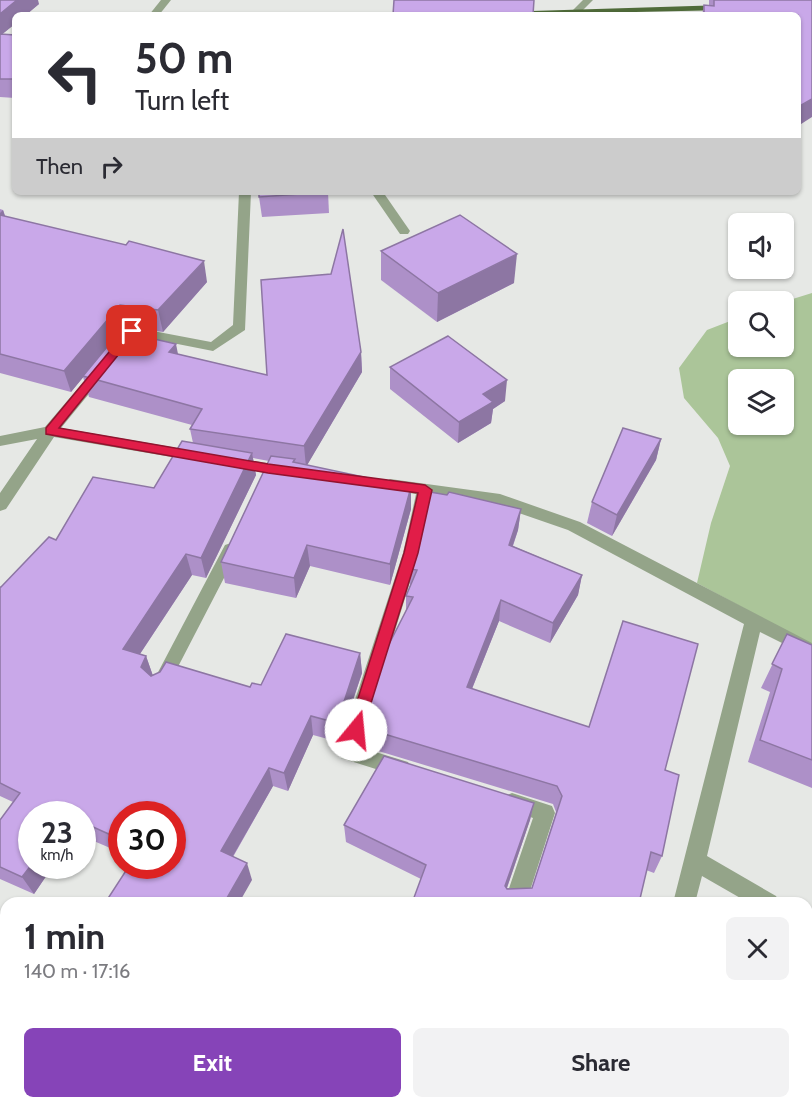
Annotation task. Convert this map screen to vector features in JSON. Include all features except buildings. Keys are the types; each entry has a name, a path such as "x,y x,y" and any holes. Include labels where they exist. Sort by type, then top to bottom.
{"main road":[{"path":"576,12 736,8"}],"street":[{"path":"156,12 166,0"},
{"path":"576,12 588,0"},
{"path":"125,340 132,331 213,347 240,327 245,195"},
{"path":"379,195 404,231"},
{"path":"0,505 50,431 110,358"},
{"path":"0,441 50,431 302,473"},
{"path":"259,489 268,469"},
{"path":"369,482 500,500 574,526 812,651"},
{"path":"414,772 348,752 411,553 425,490"},
{"path":"159,686 222,569 240,529"},
{"path":"686,897 754,621"},
{"path":"490,796 545,813 517,897"},
{"path":"696,861 759,897"}],"green space":[{"path":"812,293 812,645 697,583 711,523 730,466 718,438 684,398 679,368 707,330 728,322 728,357 794,357 794,299"}],"route":[{"path":"132,331 50,431 268,469 425,490 411,553 356,730"}]}
